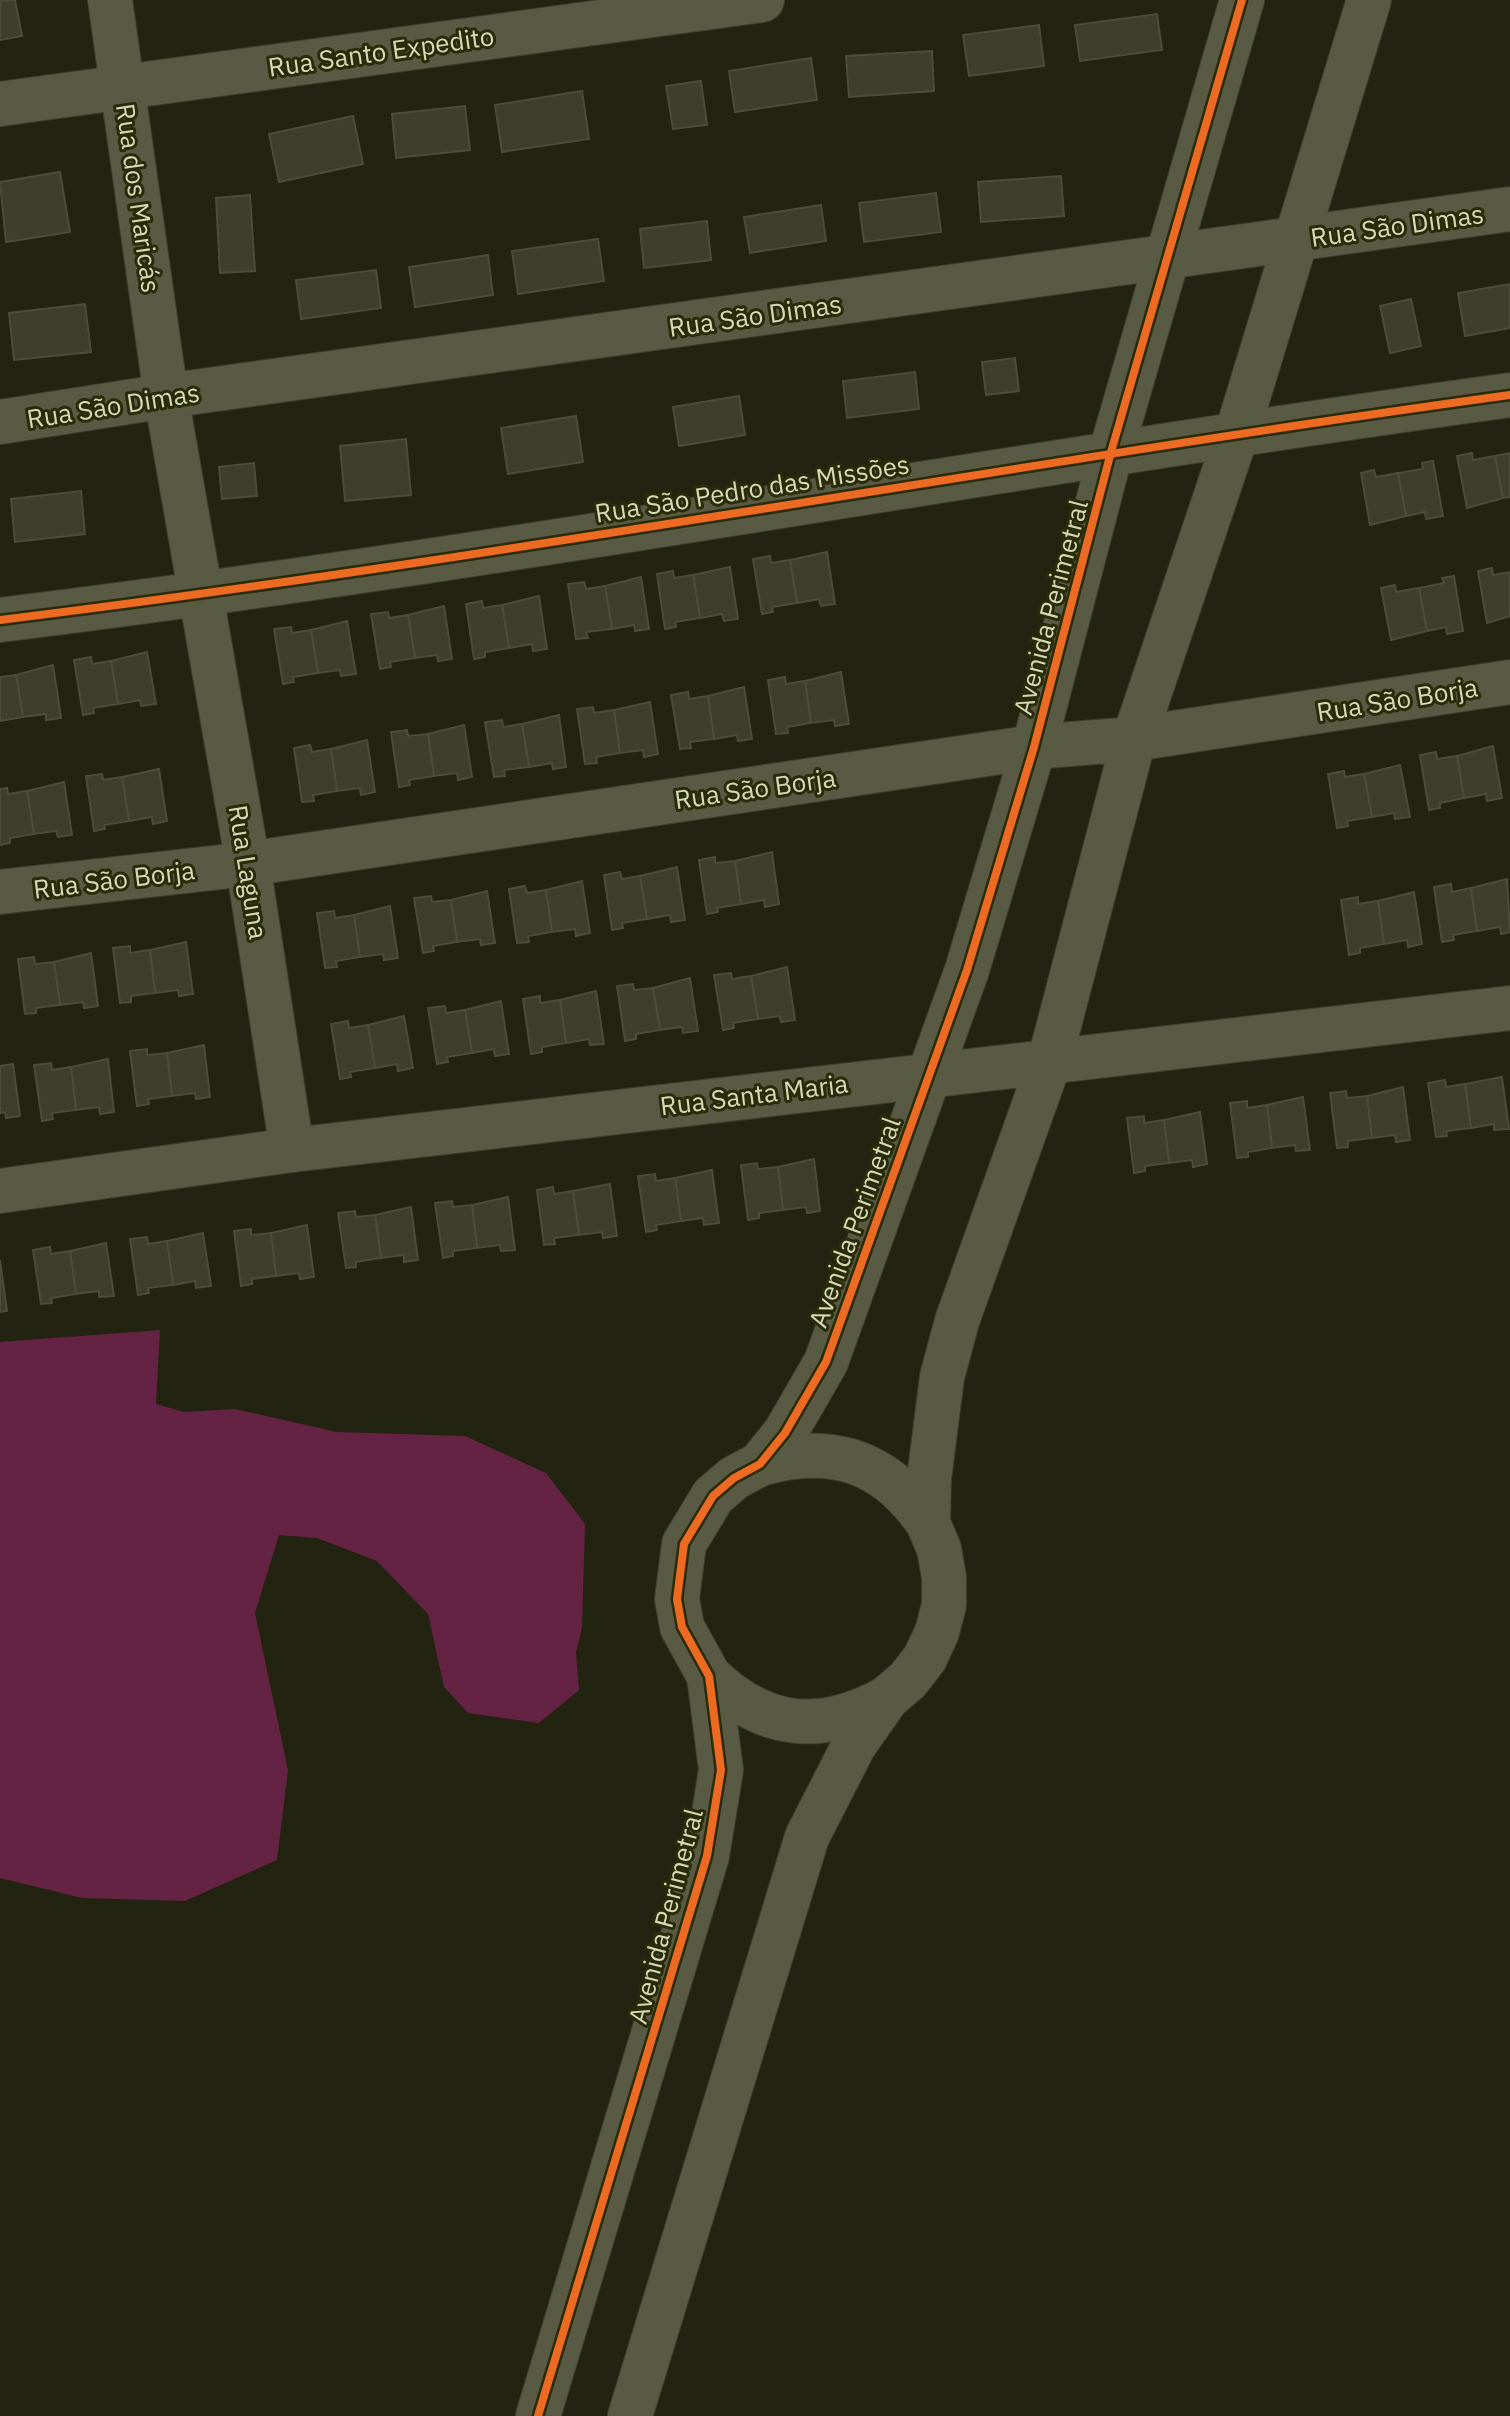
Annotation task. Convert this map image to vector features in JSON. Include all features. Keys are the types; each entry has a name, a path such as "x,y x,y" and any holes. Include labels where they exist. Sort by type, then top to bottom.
{"street":[{"name":"Rua dos Maricás","path":"110,0 166,396 202,595"},
{"name":"Rua Santo Expedito","path":"0,104 762,0"},
{"name":"Avenida Perimetral","path":"538,2416 707,1856 721,1770 709,1676 682,1627 677,1599 684,1544 713,1496 734,1478 760,1464 808,1398 826,1362 967,970 1034,747 1111,452 1242,0"},
{"path":"928,1523 933,1434 950,1349 1049,1063 1134,739 1237,433 1369,0"},
{"name":"Rua São Dimas","path":"0,422 166,396 1510,209"},
{"name":"Rua São Pedro das Missões","path":"0,620 202,595 1111,452 1510,395"},
{"name":"Rua Laguna","path":"202,595 292,1150"},
{"name":"Rua São Borja","path":"0,892 248,864 1034,747 1134,739 1510,682"},
{"name":"Rua Santa Maria","path":"0,1191 292,1150 1510,1008"},
{"path":"709,1676 729,1695 753,1710 807,1722 835,1720 862,1712 887,1698 908,1680 925,1658 941,1618 944,1577 939,1549 928,1523 913,1501 892,1481 842,1457 814,1454 760,1464"},
{"path":"630,2416 801,1852 826,1794 854,1745 887,1698"}],"shaded area":[{"path":"160,1330 156,1404 184,1412 235,1409 337,1432 465,1436 546,1473 585,1524 582,1628 576,1652 579,1690 539,1723 468,1713 444,1687 428,1614 377,1561 317,1538 279,1535 255,1613 288,1770 277,1860 185,1901 82,1898 0,1878 0,1342"}],"building":[{"path":"15,0 22,36 0,40 0,1"},
{"path":"1157,14 1162,50 1080,61 1075,25"},
{"path":"1039,25 1044,66 969,76 963,35"},
{"path":"932,51 934,91 849,97 846,56"},
{"path":"811,58 817,100 735,112 729,71"},
{"path":"701,81 707,125 673,129 666,86"},
{"path":"582,91 589,139 502,152 495,105"},
{"path":"465,106 470,150 396,158 392,114"},
{"path":"353,116 363,164 279,182 269,134"},
{"path":"60,172 70,232 6,242 0,182"},
{"path":"1061,176 1064,216 981,222 978,182"},
{"path":"936,193 941,232 864,242 859,203"},
{"path":"250,195 255,271 220,273 216,198"},
{"path":"821,205 826,241 750,253 744,217"},
{"path":"707,221 711,260 644,268 640,229"},
{"path":"598,239 604,281 518,294 512,251"},
{"path":"488,255 493,295 415,307 409,267"},
{"path":"376,270 381,308 301,319 296,280"},
{"path":"1510,284 1510,328 1465,336 1458,293"},
{"path":"1411,299 1421,346 1390,353 1380,306"},
{"path":"85,304 91,352 14,360 9,313"},
{"path":"1015,358 1019,391 986,395 982,362"},
{"path":"915,372 919,409 847,418 843,381"},
{"path":"739,396 745,435 679,446 673,407"},
{"path":"576,416 583,462 508,474 501,428"},
{"path":"406,439 411,495 345,501 340,446"},
{"path":"1472,453 1473,460 1495,456 1503,498 1467,508 1457,456"},
{"path":"1510,453 1510,497 1503,498 1495,456"},
{"path":"1433,461 1443,516 1426,519 1425,512 1406,516 1398,473 1423,469 1422,463"},
{"path":"254,463 257,496 222,499 219,467"},
{"path":"1374,470 1376,477 1398,473 1406,516 1370,525 1361,473"},
{"path":"81,491 85,534 15,542 11,499"},
{"path":"827,552 835,604 821,606 819,599 797,603 790,560"},
{"path":"770,556 771,563 790,560 797,603 772,607 773,612 762,614 753,559"},
{"path":"730,567 738,619 724,621 722,614 700,618 693,575"},
{"path":"1492,568 1493,575 1510,572 1510,616 1487,623 1478,571"},
{"path":"673,571 674,578 693,575 700,618 675,622 676,627 665,629 657,574"},
{"path":"1454,576 1463,631 1447,634 1446,627 1427,631 1419,588 1444,583 1442,578"},
{"path":"641,577 649,629 635,631 634,625 612,629 605,586"},
{"path":"584,582 586,589 605,586 612,629 586,632 588,638 576,639 568,584"},
{"path":"1395,585 1396,592 1419,588 1427,631 1391,640 1381,588"},
{"path":"539,596 547,649 533,651 532,644 509,648 502,605"},
{"path":"482,601 483,608 502,605 509,648 485,652 485,657 474,659 466,604"},
{"path":"444,606 452,659 438,661 437,655 415,658 408,615"},
{"path":"388,612 389,618 408,615 415,658 390,662 391,667 380,669 371,614"},
{"path":"347,621 356,674 341,676 340,670 318,673 311,630"},
{"path":"291,627 292,633 311,630 318,673 293,677 294,682 283,684 274,629"},
{"path":"147,652 156,704 141,706 140,700 118,704 111,661"},
{"path":"91,657 92,664 111,661 118,704 93,708 94,713 83,715 74,660"},
{"path":"53,665 61,718 46,720 46,714 23,717 16,675"},
{"path":"841,672 849,724 835,726 834,720 811,723 805,681"},
{"path":"16,675 23,717 0,721 0,677"},
{"path":"785,677 786,684 805,681 811,723 787,727 788,733 776,734 768,680"},
{"path":"744,687 752,739 738,741 737,735 714,739 708,696"},
{"path":"688,692 689,699 708,696 714,739 690,742 691,748 680,749 671,695"},
{"path":"650,702 658,754 644,757 643,750 620,753 614,710"},
{"path":"593,707 594,713 614,710 620,753 596,757 597,763 585,764 577,709"},
{"path":"559,715 566,767 553,769 552,763 529,767 522,724"},
{"path":"502,720 503,727 522,724 529,767 504,770 505,776 494,777 485,722"},
{"path":"464,725 472,777 458,780 457,773 434,776 428,734"},
{"path":"407,730 408,736 428,734 434,776 409,780 410,785 399,787 391,732"},
{"path":"367,740 375,792 361,795 360,788 337,791 331,749"},
{"path":"310,745 312,752 331,749 337,791 313,795 314,801 302,802 294,748"},
{"path":"1493,746 1502,798 1487,801 1486,794 1464,798 1457,756"},
{"path":"1436,752 1437,759 1457,756 1464,798 1440,803 1440,808 1429,810 1420,755"},
{"path":"1400,765 1410,817 1395,819 1394,813 1372,817 1364,774"},
{"path":"159,769 167,821 153,824 152,817 129,821 122,777"},
{"path":"1344,771 1345,777 1364,774 1372,817 1347,821 1348,826 1337,828 1328,774"},
{"path":"102,774 103,780 122,777 129,821 104,825 105,829 94,831 86,776"},
{"path":"64,782 72,835 58,837 56,831 34,834 27,791"},
{"path":"7,788 8,794 27,791 34,834 10,838 10,843 0,845 0,789"},
{"path":"772,852 779,904 765,907 764,900 741,904 735,861"},
{"path":"715,857 715,863 735,861 741,904 717,908 718,912 707,914 699,860"},
{"path":"677,867 685,920 671,922 670,915 647,919 640,876"},
{"path":"620,872 622,879 640,876 647,919 622,923 623,928 612,930 604,875"},
{"path":"1507,879 1510,932 1501,934 1500,927 1477,931 1471,888"},
{"path":"582,881 590,933 576,936 575,929 552,932 546,890"},
{"path":"1451,884 1452,892 1471,888 1477,931 1453,935 1454,940 1442,942 1434,887"},
{"path":"525,886 527,893 546,890 552,932 528,936 529,942 517,943 509,889"},
{"path":"487,891 495,943 481,945 480,939 457,942 451,900"},
{"path":"1414,892 1422,944 1408,947 1407,940 1384,944 1378,901"},
{"path":"431,896 432,902 451,900 457,942 433,946 434,951 423,953 414,898"},
{"path":"1358,897 1358,904 1378,901 1384,944 1360,948 1360,953 1349,955 1341,900"},
{"path":"390,906 398,958 384,960 383,954 360,957 354,915"},
{"path":"334,911 335,918 354,915 360,957 336,961 337,967 325,968 317,913"},
{"path":"186,942 193,994 179,996 178,990 155,993 150,950"},
{"path":"130,946 130,953 150,950 155,993 131,996 131,1002 120,1003 113,948"},
{"path":"91,953 98,1006 84,1008 83,1002 60,1005 54,962"},
{"path":"34,957 35,964 54,962 60,1005 36,1008 36,1013 25,1014 18,959"},
{"path":"787,967 795,1020 781,1022 780,1016 758,1019 751,976"},
{"path":"731,973 732,979 751,976 758,1019 733,1023 734,1028 723,1030 714,975"},
{"path":"690,978 698,1031 683,1033 682,1027 660,1030 653,988"},
{"path":"633,984 634,990 653,988 660,1030 636,1034 636,1039 625,1041 617,986"},
{"path":"596,991 604,1044 590,1045 589,1039 566,1043 560,1000"},
{"path":"540,996 540,1003 560,1000 566,1043 542,1047 542,1052 531,1054 523,999"},
{"path":"501,1001 509,1054 495,1056 494,1049 472,1053 465,1010"},
{"path":"445,1006 446,1013 465,1010 472,1053 447,1057 448,1062 437,1064 428,1008"},
{"path":"404,1016 413,1068 398,1071 397,1064 375,1068 368,1025"},
{"path":"348,1021 349,1028 368,1025 375,1068 350,1072 351,1077 340,1079 331,1024"},
{"path":"204,1045 210,1097 196,1099 195,1093 172,1096 167,1053"},
{"path":"147,1049 147,1055 167,1053 172,1096 148,1099 149,1104 137,1106 130,1051"},
{"path":"108,1059 114,1112 100,1114 99,1107 76,1110 71,1067"},
{"path":"51,1063 52,1070 71,1067 76,1110 52,1113 53,1119 42,1121 34,1065"},
{"path":"13,1064 20,1116 6,1118 5,1112 0,1113 0,1066"},
{"path":"1502,1077 1509,1129 1494,1130 1494,1124 1471,1128 1465,1084"},
{"path":"1445,1080 1446,1087 1465,1084 1471,1128 1446,1131 1447,1136 1436,1137 1428,1083"},
{"path":"1403,1087 1410,1140 1396,1142 1395,1135 1372,1138 1367,1096"},
{"path":"1346,1091 1347,1098 1367,1096 1372,1138 1348,1141 1348,1147 1337,1148 1330,1093"},
{"path":"1303,1097 1310,1150 1296,1151 1295,1145 1272,1148 1267,1105"},
{"path":"1247,1101 1247,1108 1267,1105 1272,1148 1248,1152 1248,1157 1237,1158 1230,1103"},
{"path":"1200,1112 1207,1164 1193,1167 1192,1160 1169,1163 1164,1120"},
{"path":"1144,1116 1144,1123 1164,1120 1169,1163 1145,1166 1145,1171 1134,1173 1127,1118"},
{"path":"814,1159 820,1211 807,1213 806,1207 783,1210 778,1167"},
{"path":"757,1163 758,1169 778,1167 783,1210 759,1213 759,1218 748,1220 741,1165"},
{"path":"712,1170 719,1223 704,1225 703,1218 681,1221 675,1178"},
{"path":"655,1174 656,1181 675,1178 681,1221 656,1225 657,1230 646,1232 638,1176"},
{"path":"610,1184 617,1236 603,1238 602,1232 579,1235 573,1191"},
{"path":"553,1187 554,1194 573,1191 579,1235 554,1238 555,1244 544,1245 537,1190"},
{"path":"508,1197 515,1250 501,1251 500,1245 477,1248 472,1205"},
{"path":"452,1201 453,1207 472,1205 477,1248 453,1251 453,1256 443,1258 435,1203"},
{"path":"411,1207 418,1260 404,1262 404,1255 381,1258 375,1215"},
{"path":"355,1211 356,1217 375,1215 381,1258 356,1262 356,1267 346,1268 338,1213"},
{"path":"307,1225 314,1277 300,1279 299,1273 276,1276 271,1233"},
{"path":"251,1229 251,1235 271,1233 276,1276 252,1279 252,1284 241,1286 234,1231"},
{"path":"203,1233 211,1286 196,1288 195,1281 173,1285 167,1241"},
{"path":"147,1237 148,1244 167,1241 173,1285 148,1288 149,1293 138,1295 130,1239"},
{"path":"106,1243 114,1296 99,1297 99,1291 76,1294 70,1251"},
{"path":"50,1247 51,1254 70,1251 76,1294 51,1298 52,1303 41,1304 33,1250"},
{"path":"0,1260 7,1311 0,1312"}],"cycle path":[{"path":"538,2416 707,1856 721,1770 709,1676 682,1627 677,1599 684,1544 713,1496 734,1478 760,1464 785,1433 826,1362 967,970 1034,747 1111,452 1242,0"},
{"path":"0,620 567,540 1510,395"}]}
